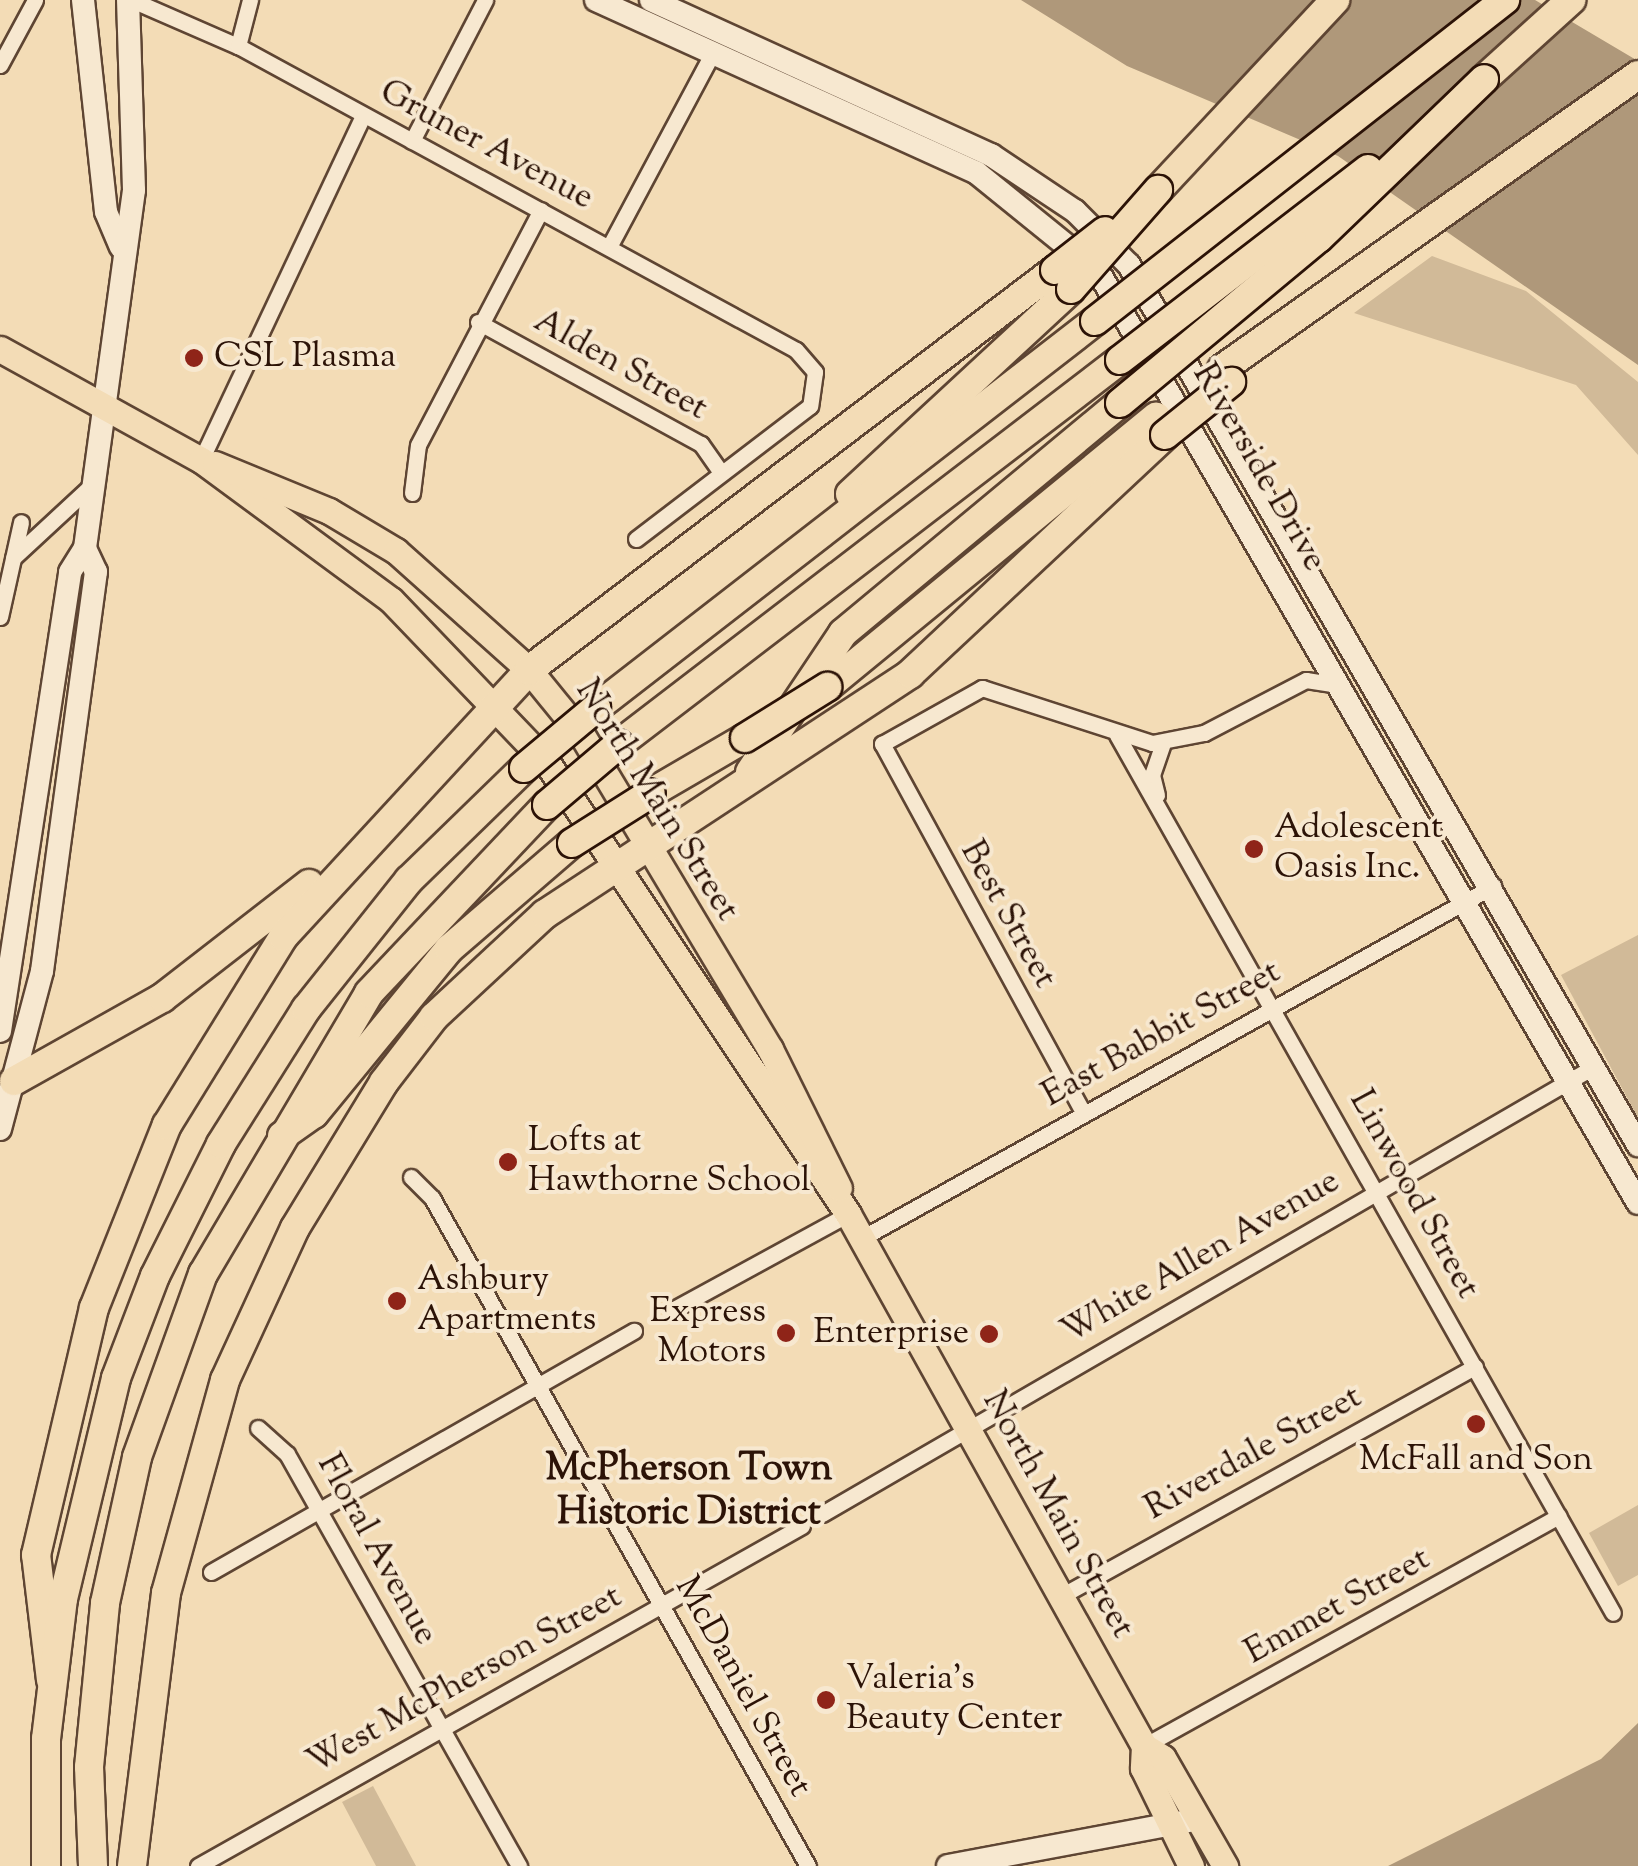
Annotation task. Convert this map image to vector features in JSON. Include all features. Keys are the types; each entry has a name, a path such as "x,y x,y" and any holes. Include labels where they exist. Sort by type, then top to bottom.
{"highway":[{"path":"1242,104 1314,0"},
{"path":"826,528 862,479 1158,190 1335,0"},
{"path":"51,1680 116,1378 214,1157 358,941 524,768 596,708 1505,0"},
{"path":"731,790 843,633 1318,238 1571,0"},
{"path":"273,1143 314,1114 449,949 572,844 827,686 1226,375 1638,75"},
{"path":"93,1866 88,1767 105,1603 138,1457 203,1274 273,1143 415,937 547,805 619,744 1484,79"},
{"path":"46,1866 51,1680 36,1554 62,1422 116,1244 218,1033 351,856 494,702 529,670 1063,279"},
{"path":"132,1866 147,1709 180,1535 225,1380 278,1263 351,1130 434,1017 613,864 866,707 954,639 1160,426"},
{"path":"7,1084 150,1006 351,856"}],"main road":[{"path":"83,0 106,212 121,247"},
{"path":"0,1032 70,572 84,548 105,405 121,247 136,162 130,0"},
{"name":"Riverside Drive","path":"596,0 977,174 1083,254 1148,348 1468,899 1638,1203"},
{"name":"Riverside Drive","path":"650,0 990,155 1102,235 1177,338 1638,1144"},
{"name":"North Main Street","path":"0,349 201,460 391,600 494,702 613,864 848,1214 1144,1746 1143,1768 1185,1824 1221,1859"},
{"name":"North Main Street","path":"201,460 329,511 396,551 529,670 582,735 787,1080 848,1214"},
{"path":"0,1129 7,1084 36,999 96,572 84,548"},
{"path":"948,1866 1185,1824"},
{"name":"North Main Street","path":"1185,1824 1190,1864"}],"street":[{"path":"0,65 35,0"},
{"name":"Gruner Avenue","path":"130,0 238,46 542,210 804,358"},
{"path":"238,46 250,0"},
{"path":"412,141 485,0"},
{"path":"609,247 713,52"},
{"path":"201,460 363,114"},
{"path":"412,492 418,444 478,322 542,210"},
{"name":"Alden Street","path":"478,322 701,444 721,473"},
{"name":"Alden Street","path":"636,539 810,406 818,390 804,358"},
{"path":"13,558 94,482"},
{"path":"0,617 21,522"},
{"path":"1117,735 1163,742 1204,733 1306,680 1344,688"},
{"name":"Best Street","path":"1084,1114 882,744 982,688 1117,735"},
{"name":"Linwood Street","path":"1117,735 1162,808 1612,1613"},
{"name":"Linwood Street","path":"1162,808 1152,776 1163,742"},
{"name":"East Babbit Street","path":"862,1238 1493,886"},
{"path":"5,994 36,999"},
{"name":"White Allen Avenue","path":"968,1428 1593,1066"},
{"name":"McDaniel Street","path":"410,1177 432,1198 808,1866"},
{"path":"674,1309 848,1214"},
{"path":"211,1572 634,1331"},
{"name":"Riverdale Street","path":"1063,1595 1475,1366"},
{"name":"Floral Avenue","path":"258,1428 287,1454 519,1866"},
{"path":"822,1514 968,1428"},
{"name":"Emmet Street","path":"1144,1746 1559,1516"},
{"name":"West McPherson Street","path":"198,1866 802,1526"}],"shaded area":[{"path":"1021,0 1535,0 1638,61 1638,365 1338,156 1127,66"},
{"path":"1432,256 1526,291 1638,382 1638,455 1576,385 1354,313"},
{"path":"1638,935 1638,1118 1561,975"},
{"path":"1638,1505 1638,1575 1618,1586 1589,1533"},
{"path":"1638,1723 1638,1866 1388,1866 1601,1759"},
{"path":"373,1786 416,1866 376,1866 342,1802"}],"place":[{"name":"CSL Plasma","path":"194,358"},
{"name":"Adolescent Oasis Inc.","path":"1254,849"},
{"name":"Lofts at Hawthorne School","path":"508,1162"},
{"name":"Ashbury Apartments","path":"397,1301"},
{"name":"Express Motors","path":"786,1333"},
{"name":"Enterprise","path":"989,1334"},
{"name":"McFall and Son","path":"1476,1424"},
{"name":"Valeria’s Beauty Center","path":"826,1700"}],"district":[{"name":"McPherson Town Historic District","path":"689,1493"}]}
